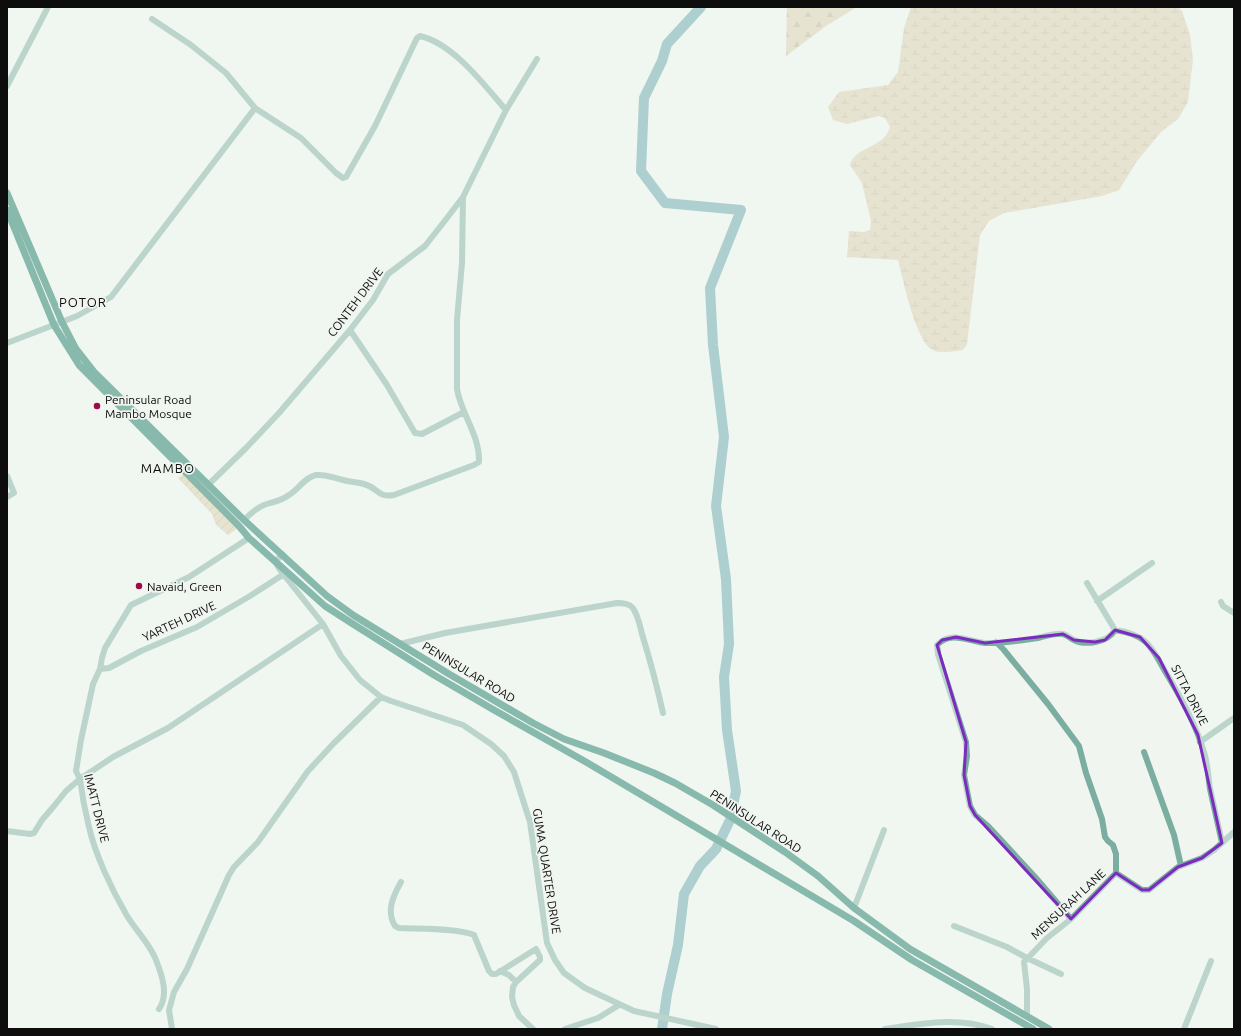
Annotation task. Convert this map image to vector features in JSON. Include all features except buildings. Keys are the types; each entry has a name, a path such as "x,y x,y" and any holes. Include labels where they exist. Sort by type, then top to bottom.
{"main road":[{"name":"PENINSULAR ROAD","path":"7,193 62,322 76,349 94,372 139,422 249,538 325,606 494,710 586,762 854,921 912,960 1033,1029"},
{"name":"PENINSULAR ROAD","path":"7,210 54,325 79,366 208,484 244,520 327,596 353,615 449,674 558,736 654,773 675,783 785,852 818,876 854,908 910,948 1049,1029"}],"street":[{"path":"7,86 48,7"},
{"path":"152,20 191,45 226,74 255,108 301,138 336,173 343,178 346,177 375,126 417,38 420,36 453,54 506,110"},
{"name":"CONTEH DRIVE","path":"208,484 274,419 350,330 373,300 388,274 425,246 463,196 506,110 537,59"},
{"path":"7,343 78,316 111,297 255,108"},
{"path":"244,520 263,505 274,503 291,494 308,479 315,475 332,476 342,480 366,484 375,488 381,495 389,496 474,465 478,462 479,458 472,430 459,400 456,373 457,320 462,263 463,196"},
{"path":"350,330 387,385 415,433 422,434 464,412"},
{"path":"7,476 14,493 7,497"},
{"name":"IMATT DRIVE","path":"159,1009 162,1004 164,991 156,960 147,942 128,917 118,900 89,828 80,779 76,771 81,740 93,684 100,669 105,648 131,605 190,577 249,538"},
{"path":"276,561 282,554"},
{"name":"GUMA QUARTER DRIVE","path":"276,561 277,565 323,624 341,656 360,680 381,697 463,725 491,744 504,756 514,772 530,822 547,943 559,967 564,973 585,988 634,1011 651,1016 716,1029"},
{"path":"1097,600 1152,563"},
{"name":"YARTEH DRIVE","path":"100,669 109,668 141,651 197,627 284,574"},
{"path":"1071,919 1026,866 988,826 975,815 970,806 964,775 967,756 966,742 938,654 937,645 942,640 956,637 985,643 1025,640 1063,634 1074,640 1094,642 1105,640 1112,635 1115,630 1087,583"},
{"path":"1221,602 1223,606 1234,613"},
{"path":"400,644 444,633 622,603 633,608 638,620 651,662 663,713"},
{"path":"7,831 30,834 34,833 50,810 66,791 80,779 113,757 168,728 323,624"},
{"name":"SITTA DRIVE","path":"1115,630 1135,634 1150,645 1183,701 1205,754 1210,788 1222,842"},
{"path":"996,642 1048,704 1079,746 1086,773 1102,819 1105,836 1113,845 1116,854 1116,873"},
{"path":"172,1029 169,1010 174,992 187,969 234,867 258,842 308,771 381,697"},
{"path":"1200,742 1234,718"},
{"path":"1144,752 1174,835 1181,866"},
{"path":"854,908 884,830"},
{"name":"MENSURAH LANE","path":"1027,958 1047,938 1071,919 1116,873 1145,891 1150,890 1166,875 1181,866 1202,858 1234,832"},
{"path":"400,882 390,908 390,915 395,926 399,928 470,933 474,935 489,971 492,974 496,974 536,949 540,957 540,962 516,982 513,987 512,997 514,1006 520,1016 532,1029"},
{"path":"954,926 1007,947 1061,974"},
{"path":"1027,958 1024,962 1024,967 1027,989 1027,1016"},
{"path":"1184,1029 1211,961"},
{"path":"500,971 508,975 516,982"},
{"path":"565,1029 598,1018 619,1005"},
{"path":"885,1029 936,1022 972,1023 992,1029"}],"highlighted area":[{"path":"1115,630 1140,637 1159,658 1198,735 1222,843 1202,858 1178,867 1149,890 1142,890 1116,873 1071,919 975,815 970,806 964,775 966,742 937,645 942,640 956,637 985,643 1063,634 1074,640 1095,642 1105,640"}],"green space":[{"path":"787,7 857,7 826,26 786,56"},
{"path":"911,7 1178,7 1182,11 1190,35 1193,59 1188,102 1178,119 1162,131 1137,161 1119,190 1102,196 1004,213 989,221 980,235 967,344 963,350 949,352 935,351 928,346 922,337 911,310 898,260 847,257 849,231 864,232 870,230 871,221 862,183 850,165 858,154 882,139 887,134 890,127 885,118 879,116 847,124 833,120 828,107 839,92 888,85 898,72 904,28"},
{"path":"186,472 241,526 228,535 216,525 212,514 178,478"}],"waterway":[{"path":"662,1029 667,994 678,945 684,894 700,866 716,849 730,820 736,791 727,730 724,677 729,644 726,579 716,506 724,437 713,345 710,288 741,210 665,203 641,171 644,98 662,61 667,44 701,7"}],"place":[{"name":"Peninsular Road Mambo Mosque","path":"97,406"},
{"name":"Navaid, Green","path":"139,586"}],"district":[{"name":"POTOR","path":"83,302"},
{"name":"MAMBO","path":"168,468"}]}
